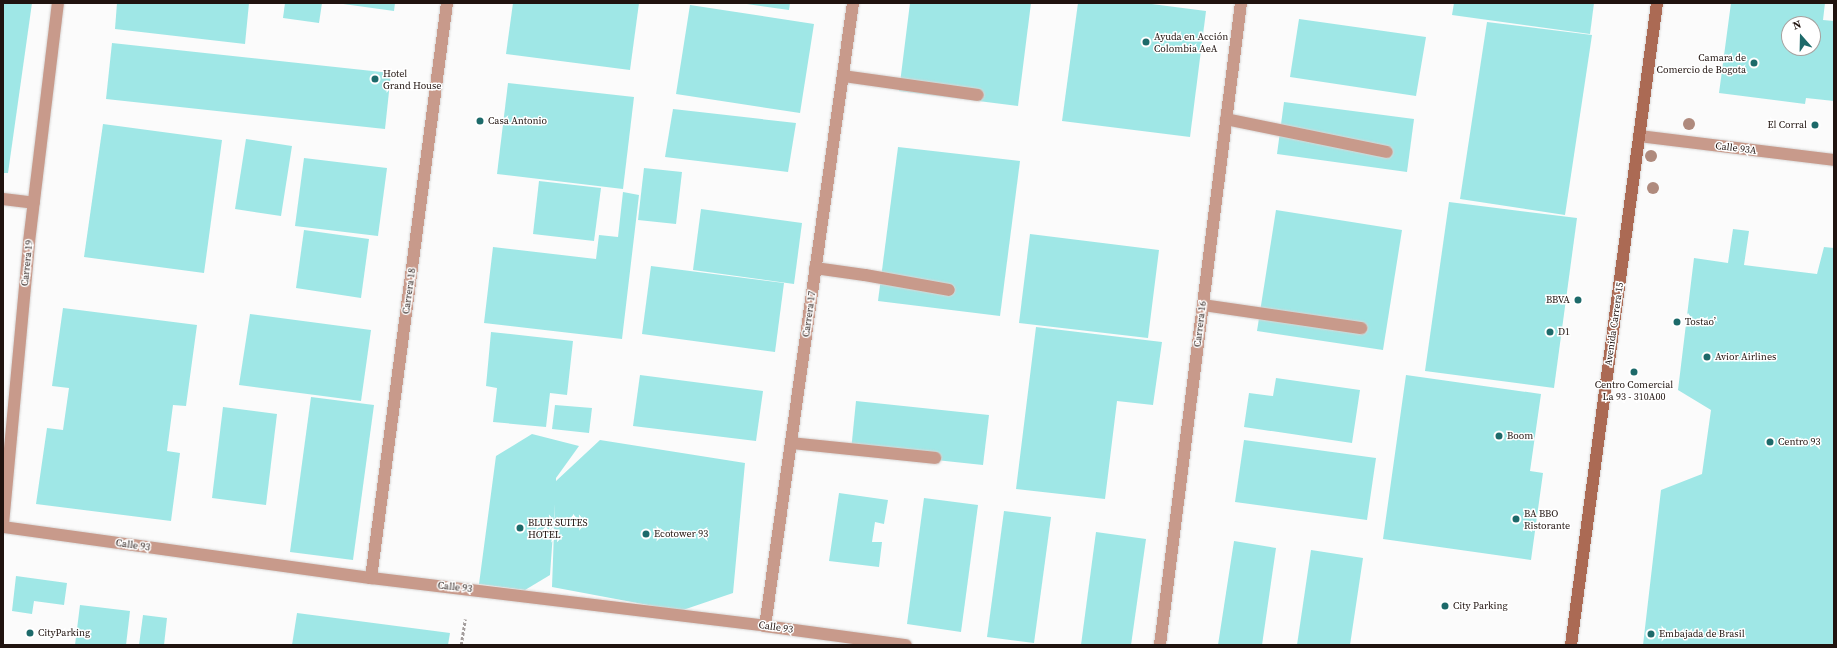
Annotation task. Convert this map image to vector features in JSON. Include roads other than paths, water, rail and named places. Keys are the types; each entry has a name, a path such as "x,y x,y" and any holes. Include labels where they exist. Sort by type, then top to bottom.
{"main road":[{"name":"Avenida Carrera 15","path":"1571,645 1657,3"}],"street":[{"name":"Carrera 19","path":"3,524 34,203 58,3"},
{"name":"Carrera 18","path":"371,578 447,3"},
{"name":"Carrera 17","path":"765,626 853,3"},
{"name":"Carrera 16","path":"1160,645 1241,3"},
{"path":"843,76 978,95"},
{"path":"1226,119 1387,152"},
{"name":"Calle 93A","path":"1639,136 1834,160"},
{"path":"3,199 34,203"},
{"path":"815,268 865,274 949,290"},
{"path":"1203,305 1361,328"},
{"path":"791,443 935,458"},
{"name":"Calle 93","path":"3,527 371,578 765,626 906,645"}],"place":[{"name":"Ayuda en Acción Colombia AeA","path":"1146,42"},
{"name":"Camara de Comercio de Bogota","path":"1754,63"},
{"name":"Hotel Grand House","path":"375,79"},
{"name":"Casa Antonio","path":"480,121"},
{"name":"El Corral","path":"1815,125"},
{"name":"BBVA","path":"1578,300"},
{"name":"Tostao’","path":"1677,322"},
{"name":"D1","path":"1550,332"},
{"name":"Avior Airlines","path":"1707,357"},
{"name":"Centro Comercial La 93 - 310A00","path":"1634,372"},
{"name":"Boom","path":"1499,436"},
{"name":"Centro 93","path":"1770,442"},
{"name":"BA BBO Ristorante","path":"1516,519"},
{"name":"BLUE SUITES HOTEL","path":"520,528"},
{"name":"Ecotower 93","path":"646,534"},
{"name":"City Parking","path":"1445,606"},
{"name":"CityParking","path":"30,633"},
{"name":"Embajada de Brasil","path":"1651,634"}]}
